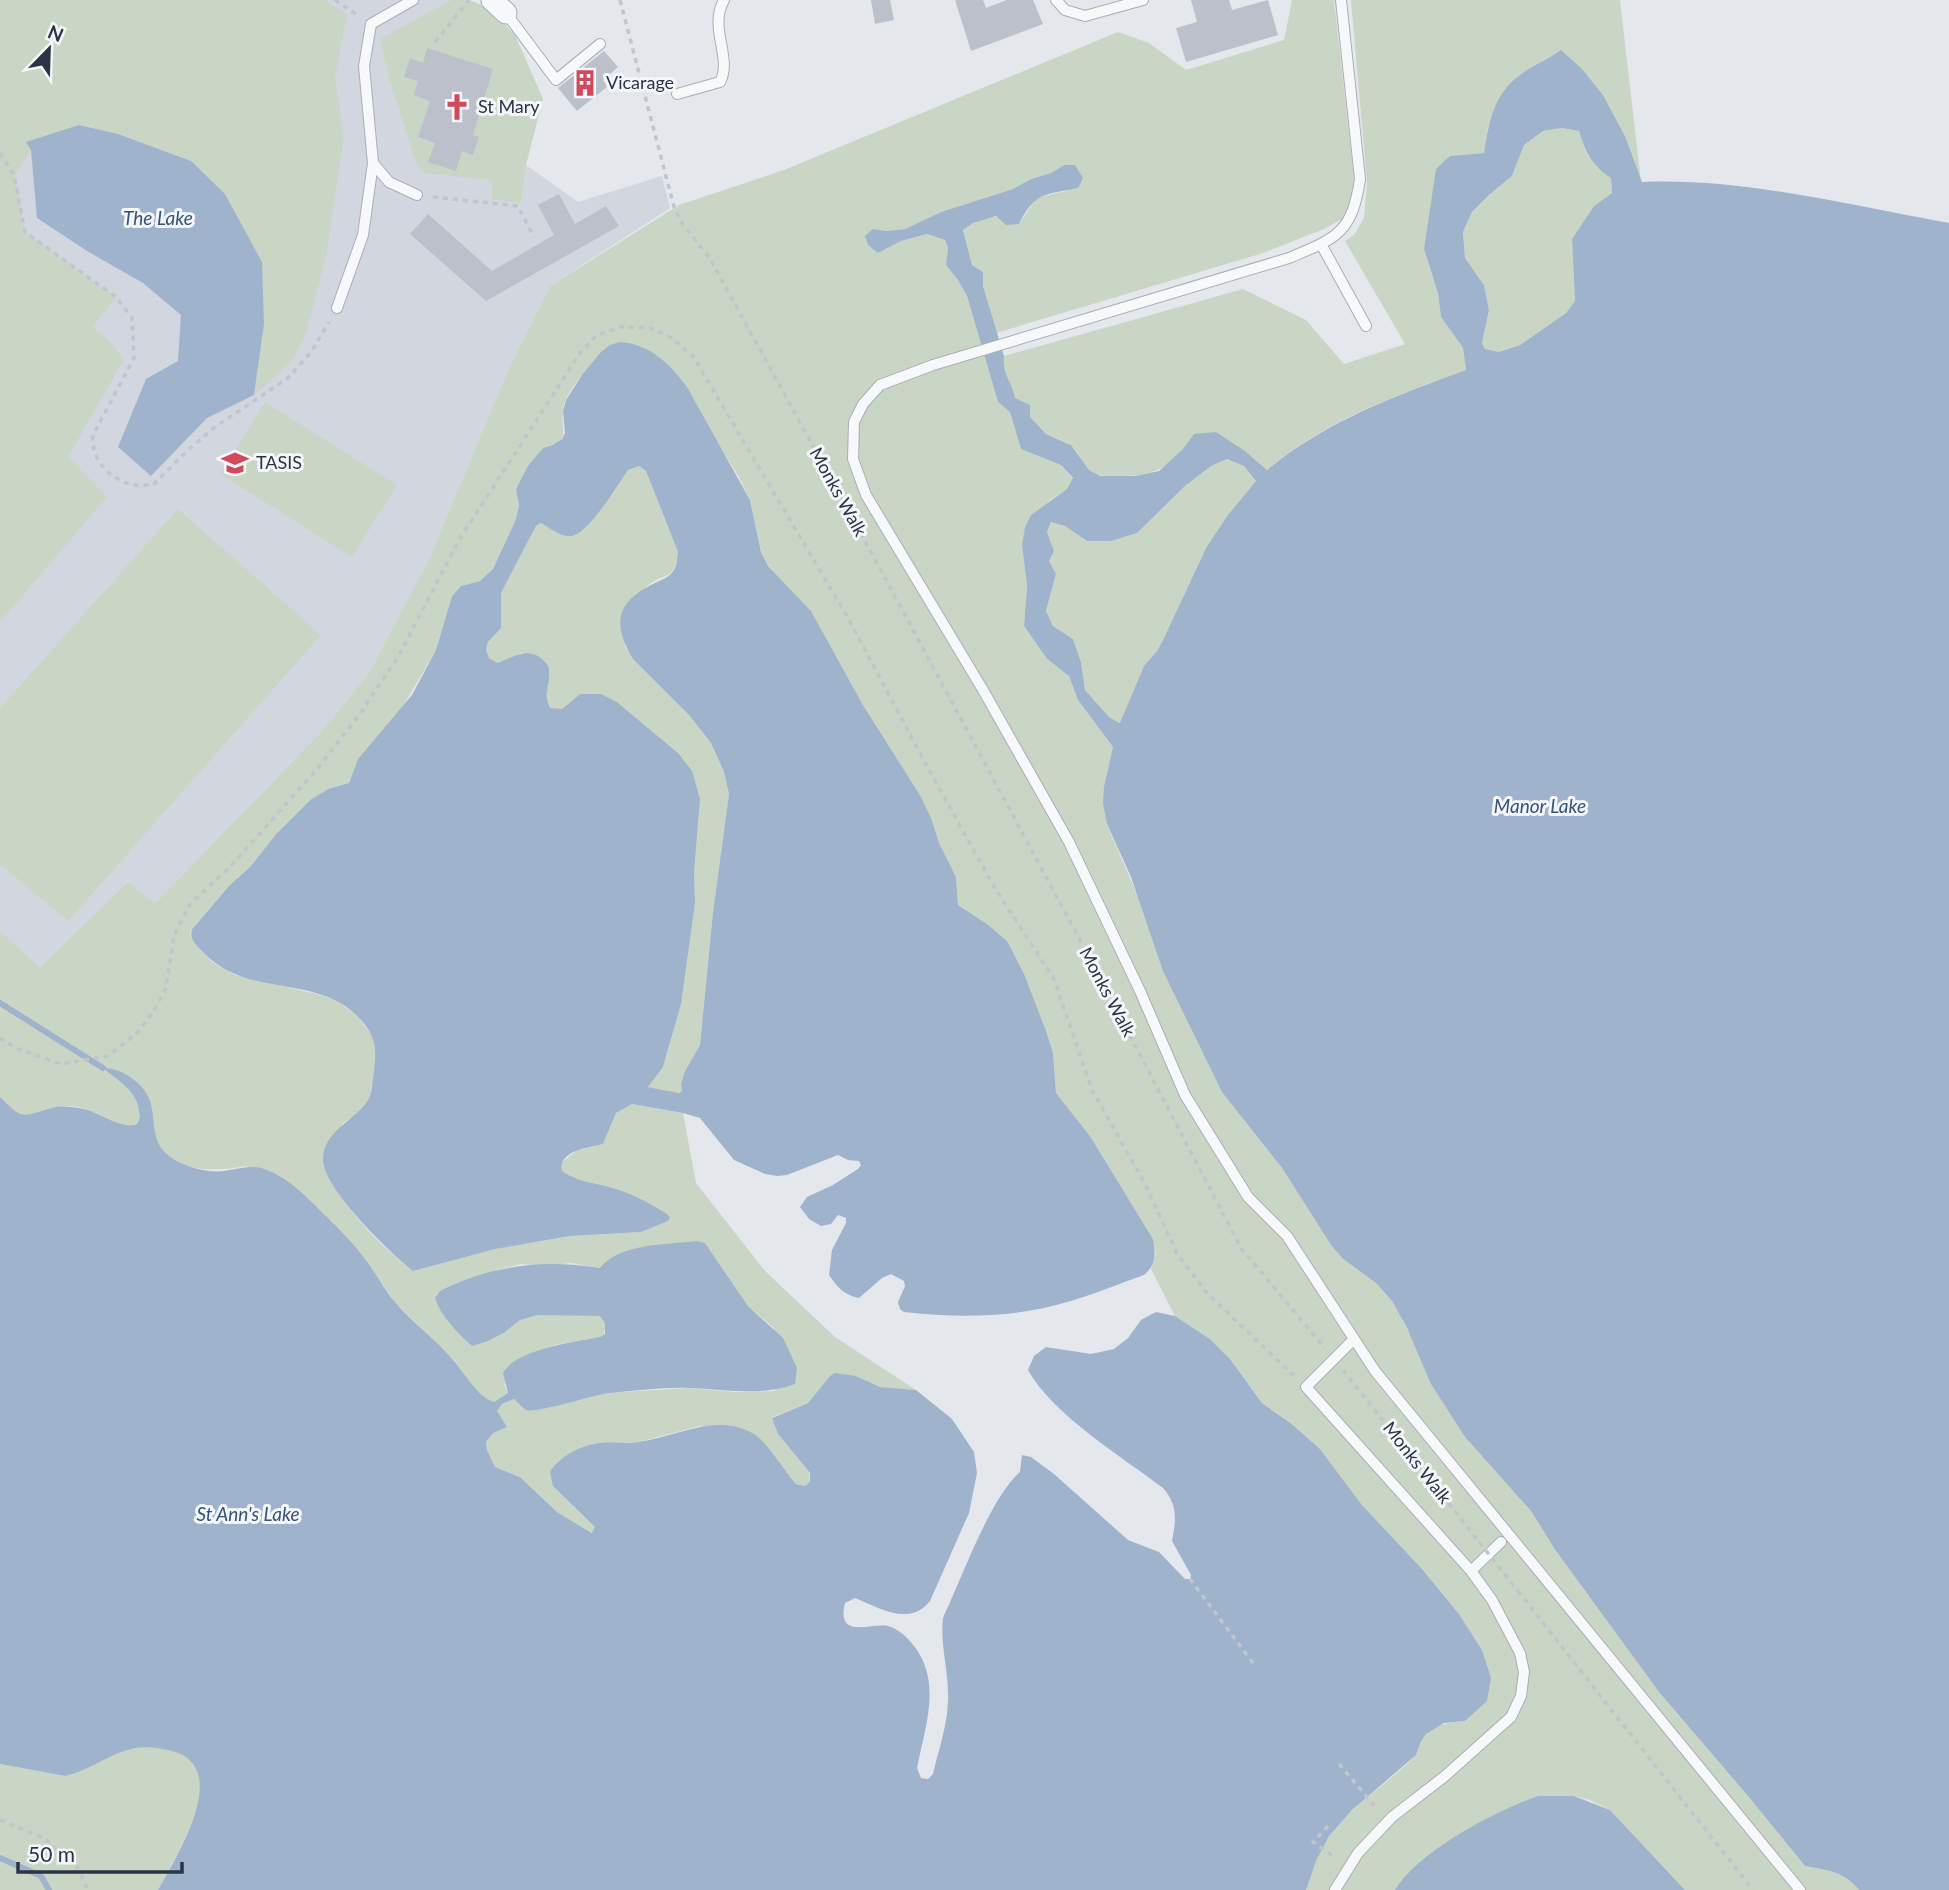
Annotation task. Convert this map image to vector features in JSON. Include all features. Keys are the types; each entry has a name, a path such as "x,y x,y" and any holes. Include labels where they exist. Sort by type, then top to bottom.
{"lane":[{"path":"337,308 363,235 373,163 364,66 371,24 413,0"},
{"path":"677,94 720,82 724,74 717,23 724,0"},
{"path":"1056,0 1065,10 1085,16 1143,0"},
{"path":"1340,0 1360,180 1350,221 1337,235 1289,258 964,355 880,385 863,404 854,422 853,459 866,495 983,690 1069,842 1140,991 1185,1095 1248,1197 1287,1236 1375,1371 1800,1890"},
{"path":"499,6 556,80 600,44"},
{"path":"373,163 389,182 417,195"},
{"path":"1321,244 1366,326"},
{"path":"1335,1890 1358,1853 1388,1822 1511,1717 1521,1696 1524,1672 1520,1653 1492,1600 1471,1571 1306,1387 1354,1339"},
{"path":"1471,1571 1501,1542"}],"path":[{"path":"335,0 371,24"},
{"path":"435,42 469,0"},
{"name":"Monks Walk","path":"620,0 674,207 683,225 709,257 857,526 1073,927 1241,1248 1334,1359 1753,1890"},
{"path":"0,153 15,175 24,232 116,297 132,318 134,358 93,435 92,449 102,468 131,485 153,485 215,427 288,378 312,352 337,308"},
{"path":"417,195 518,206 534,237"},
{"path":"0,1038 16,1048 61,1064 108,1056 137,1033 166,988 174,935 190,904 238,858 318,768 362,712 398,657 459,540 580,353 597,335 621,327 650,328 670,337 693,356 848,618 993,885 1054,979 1092,1090 1143,1180 1178,1255 1207,1293 1306,1387"},
{"path":"1190,1579 1253,1663"},
{"path":"1339,1764 1388,1822"},
{"path":"0,1820 44,1838 77,1867 88,1890"},
{"path":"1328,1826 1313,1842 1349,1867"}],"shaded area":[{"name":"TASIS","path":"0,0 451,0 381,39 492,180 521,203 526,165 578,202 662,176 670,208 550,286 509,368 430,557 369,673 319,734 155,905 0,1003"}],"green space":[{"path":"0,0 325,0 347,14 335,78 344,137 326,256 306,333 292,361 254,395 264,324 191,161 118,134 79,125 31,150 15,175 25,232 116,297 92,327 109,341 124,359 68,457 107,497 0,622"},
{"path":"451,0 469,0 489,8 515,35 543,99 526,165 521,203 492,199 492,180 424,173 417,165 389,78 380,39"},
{"path":"1292,0 1334,0 1354,179 1353,200 1342,219 1263,253 996,333 983,286 983,272 972,265 963,230 990,217 1019,224 1036,198 1078,188 1064,165 1013,189 941,212 905,229 873,229 878,253 901,241 927,234 945,240 948,248 946,265 967,296 998,402 1010,412 1021,449 1061,465 1073,479 1067,489 1049,501 1022,545 1027,586 1024,626 1047,659 1069,676 1078,700 1113,747 1107,825 1223,1092 1282,1168 1331,1245 1343,1259 1376,1283 1392,1301 1465,1437 1531,1511 1556,1551 1659,1692 1805,1866 1842,1876 1859,1890 1685,1890 1610,1810 1574,1796 1538,1796 1441,1846 1411,1871 1395,1890 1306,1890 1322,1848 1339,1824 1413,1758 1426,1734 1448,1723 1466,1721 1482,1650 1459,1614 1422,1569 1362,1505 1320,1449 1262,1403 1230,1359 1210,1339 1175,1316 1151,1269 1156,1254 1153,1239 1090,1136 1056,1093 1053,1053 987,924 958,905 956,877 920,795 863,705 811,611 768,566 761,552 750,500 712,434 582,375 565,400 562,438 543,448 516,489 519,506 516,519 493,569 480,581 461,586 452,596 436,650 402,708 358,759 349,783 328,789 310,800 277,833 250,867 229,886 192,928 190,934 212,962 235,975 336,1000 356,1015 373,1036 377,1052 370,1097 356,1115 343,1123 323,1163 349,1208 386,1248 413,1271 494,1249 570,1236 641,1232 616,1189 574,1180 562,1172 561,1163 576,1151 603,1144 616,1113 632,1104 683,1113 696,1183 765,1271 835,1337 916,1390 880,1387 856,1376 830,1376 808,1403 772,1417 778,1434 809,1472 810,1483 805,1486 796,1484 786,1473 700,1426 638,1442 600,1443 553,1486 595,1527 593,1533 557,1512 520,1477 495,1467 486,1442 493,1433 497,1411 502,1404 514,1399 525,1409 606,1393 688,1388 735,1392 775,1391 774,1328 748,1306 705,1243 600,1268 571,1263 546,1266 521,1264 440,1291 488,1341 530,1316 600,1316 606,1323 604,1334 600,1337 555,1345 504,1384 508,1393 494,1402 471,1385 454,1360 393,1301 372,1268 338,1228 246,1166 193,1168 170,1158 155,1136 149,1097 133,1094 139,1106 140,1120 132,1126 86,1109 69,1106 33,1115 21,1114 12,1110 0,1097 0,931 40,968 128,882 155,904 319,734 369,673 430,557 509,368 550,286 679,205 784,170 1118,32 1149,43 1186,70 1284,40"},
{"path":"1351,0 1620,0 1641,182 1625,136 1603,95 1561,51 1543,62 1488,127 1484,153 1450,156 1430,218 1424,249 1438,293 1441,317 1463,348 1466,370 1387,400 1337,423 1290,452 1267,470 1245,451 1194,434 1177,455 1161,468 1151,472 1114,476 1092,472 1072,447 1045,433 1022,409 1006,377 1004,356 1243,289 1306,320 1344,364 1405,344 1345,241 1354,235 1364,218 1367,183"},
{"path":"1562,128 1579,131 1590,158 1611,178 1612,193 1594,206 1572,239 1575,301 1566,313 1520,345 1499,352 1485,349 1482,343 1489,310 1484,285 1465,258 1463,232 1472,212 1512,176 1524,145 1543,131"},
{"path":"265,402 397,485 352,557 220,474"},
{"path":"1227,459 1244,466 1256,481 1227,516 1206,548 1163,640 1144,666 1121,723 1109,717 1085,690 1081,662 1073,639 1053,626 1046,611 1056,574 1049,561 1054,551 1047,532 1051,522 1065,526 1087,541 1137,533 1185,486 1211,466"},
{"path":"639,466 646,471 678,552 671,572 652,582 640,596 622,633 626,648 689,715 711,743 724,772 729,794 713,912 700,1045 685,1071 682,1091 679,1093 648,1087 663,1066 669,1048 695,903 694,871 678,753 617,702 580,694 562,709 550,709 545,699 549,670 521,653 498,663 489,658 486,650 488,642 501,627 501,593 536,526 541,523 559,534 589,524 628,470"},
{"path":"178,509 321,635 68,921 0,864 0,708"},
{"path":"139,1747 172,1750 191,1761 199,1777 199,1798 192,1822 158,1890 0,1890 0,1764 65,1776"}],"water":[{"name":"Manor Lake","path":"1561,50 1582,69 1603,95 1625,136 1642,182 1758,188 1949,223 1949,1890 1859,1890 1842,1876 1805,1866 1659,1692 1556,1551 1531,1511 1465,1437 1431,1384 1392,1301 1376,1283 1343,1259 1331,1245 1282,1168 1222,1092 1163,971 1131,877 1107,824 1103,803 1104,787 1113,747 1078,700 1069,676 1047,659 1024,626 1027,586 1022,545 1025,527 1031,515 1067,489 1073,478 1061,465 1021,449 1010,412 998,402 967,296 946,265 948,248 945,240 927,234 901,241 878,253 868,245 865,236 873,229 905,229 941,212 1013,189 1064,165 1075,165 1083,178 1078,188 1042,196 1030,205 1019,224 1006,225 996,216 973,223 963,230 972,265 983,272 983,286 1015,398 1030,405 1030,417 1046,434 1071,445 1089,470 1100,476 1135,476 1159,471 1182,450 1194,434 1216,432 1267,470 1313,437 1362,411 1466,370 1463,348 1441,317 1438,293 1424,249 1436,169 1450,156 1484,153 1494,108 1505,89 1523,73","holes":["1562,128 1579,131 1590,158 1611,178 1612,193 1594,206 1572,239 1575,301 1566,313 1520,345 1499,352 1485,349 1482,343 1489,310 1484,285 1465,258 1463,232 1472,212 1512,176 1524,145 1543,131","1227,459 1244,466 1256,481 1227,516 1206,548 1163,640 1144,666 1120,723 1109,717 1085,690 1081,662 1073,639 1053,626 1046,611 1056,574 1049,561 1054,551 1047,532 1051,522 1065,526 1087,541 1111,541 1137,533 1185,486 1211,466"]},
{"name":"The Lake","path":"79,125 118,134 191,161 225,194 262,262 264,324 254,395 207,418 151,476 118,447 146,379 178,361 181,315 143,283 37,218 31,150 26,142"},
{"path":"620,342 650,351 666,363 687,387 750,500 761,552 768,566 811,611 863,705 920,795 956,877 958,905 1007,941 1024,974 1046,1031 1053,1053 1056,1093 1090,1136 1153,1239 1154,1259 1144,1275 1067,1302 1006,1314 965,1316 904,1312 898,1302 905,1286 904,1281 891,1274 882,1278 859,1298 854,1297 841,1290 829,1275 832,1250 846,1218 838,1215 831,1224 821,1226 809,1219 800,1207 807,1197 858,1169 861,1165 859,1161 838,1155 787,1175 765,1174 734,1160 700,1118 632,1104 616,1113 603,1144 569,1155 564,1159 562,1171 582,1180 630,1194 661,1210 670,1218 641,1232 570,1236 495,1249 413,1271 360,1220 326,1173 323,1161 328,1141 364,1106 370,1096 375,1051 372,1037 363,1023 344,1005 319,994 243,977 215,963 197,946 192,938 192,929 310,800 328,789 349,783 358,759 412,695 436,650 452,596 461,586 480,581 493,569 516,519 519,506 516,489 528,466 543,448 562,439 565,433 563,411 566,400 582,375 610,345","holes":["639,466 646,471 678,552 677,560 671,574 641,591 625,606 621,615 622,635 633,659 689,715 711,743 724,772 729,794 713,912 700,1045 685,1071 682,1091 679,1093 648,1087 663,1067 681,1004 695,903 694,871 700,799 692,771 678,753 617,702 601,694 580,694 562,709 550,708 547,698 549,669 539,656 528,653 516,655 498,663 489,658 486,650 488,642 501,628 501,593 536,526 541,523 567,536 578,533 594,518 628,470"]},
{"name":"St Ann's Lake","path":"103,1068 123,1073 136,1081 146,1092 156,1136 163,1150 175,1160 210,1171 261,1168 272,1172 302,1192 356,1247 401,1309 447,1353 477,1390 494,1402 508,1393 503,1373 510,1365 533,1352 600,1337 605,1334 605,1323 600,1316 537,1315 520,1320 505,1332 472,1346 441,1312 435,1298 440,1291 479,1275 518,1266 558,1264 600,1268 619,1254 631,1250 696,1241 705,1243 748,1306 783,1338 797,1368 795,1384 755,1391 679,1388 609,1393 531,1410 526,1410 514,1399 502,1404 497,1411 507,1427 493,1433 486,1442 495,1467 520,1477 557,1512 592,1533 595,1527 553,1486 550,1472 565,1456 586,1446 605,1442 638,1442 696,1428 725,1425 740,1428 759,1437 796,1484 805,1486 810,1482 810,1473 778,1434 772,1418 808,1403 835,1373 856,1376 880,1387 916,1390 952,1419 974,1452 977,1473 969,1513 930,1601 922,1609 904,1614 884,1610 855,1598 845,1603 844,1614 845,1622 850,1626 888,1626 898,1630 918,1652 929,1683 930,1700 917,1768 921,1778 928,1779 933,1774 947,1714 948,1684 943,1618 987,1520 1009,1484 1020,1472 1022,1455 1031,1457 1054,1474 1128,1540 1159,1552 1185,1579 1190,1579 1191,1575 1172,1541 1175,1513 1168,1494 1071,1419 1039,1387 1028,1370 1034,1356 1046,1347 1091,1354 1114,1349 1128,1338 1141,1320 1156,1312 1175,1316 1210,1339 1230,1359 1262,1403 1320,1449 1362,1505 1422,1569 1459,1614 1482,1650 1491,1678 1487,1701 1465,1721 1444,1723 1426,1734 1416,1755 1352,1810 1329,1836 1316,1861 1306,1890 158,1890 195,1814 199,1794 198,1775 190,1760 172,1751 145,1747 126,1750 65,1776 0,1764 0,1097 19,1113 29,1114 56,1107 68,1107 84,1109 121,1124 134,1125 140,1117 135,1098"},
{"path":"1538,1796 1574,1796 1610,1810 1685,1890 1395,1890 1422,1861 1459,1834"}],"building":[{"path":"871,0 890,0 894,20 875,24"},
{"path":"955,0 983,0 986,8 1007,0 1033,0 1043,24 971,51"},
{"path":"1191,0 1229,0 1232,10 1268,0 1278,35 1186,62 1176,28 1197,22"},
{"name":"St Mary","path":"427,48 493,69 473,135 479,137 473,155 462,151 456,171 428,162 435,143 418,137 430,101 414,95 418,81 404,77 410,58 423,63"},
{"name":"Vicarage","path":"604,51 618,67 603,80 608,86 577,111 558,88"},
{"path":"559,194 575,224 606,206 619,226 486,301 410,234 428,214 492,271 554,235 538,205"}],"waterway":[{"path":"0,1003 103,1068"},
{"path":"0,1858 41,1876 49,1890"}],"place":[{"name":"Vicarage","path":"585,83"},
{"name":"St Mary","path":"457,107"},
{"name":"TASIS","path":"235,463"}]}
